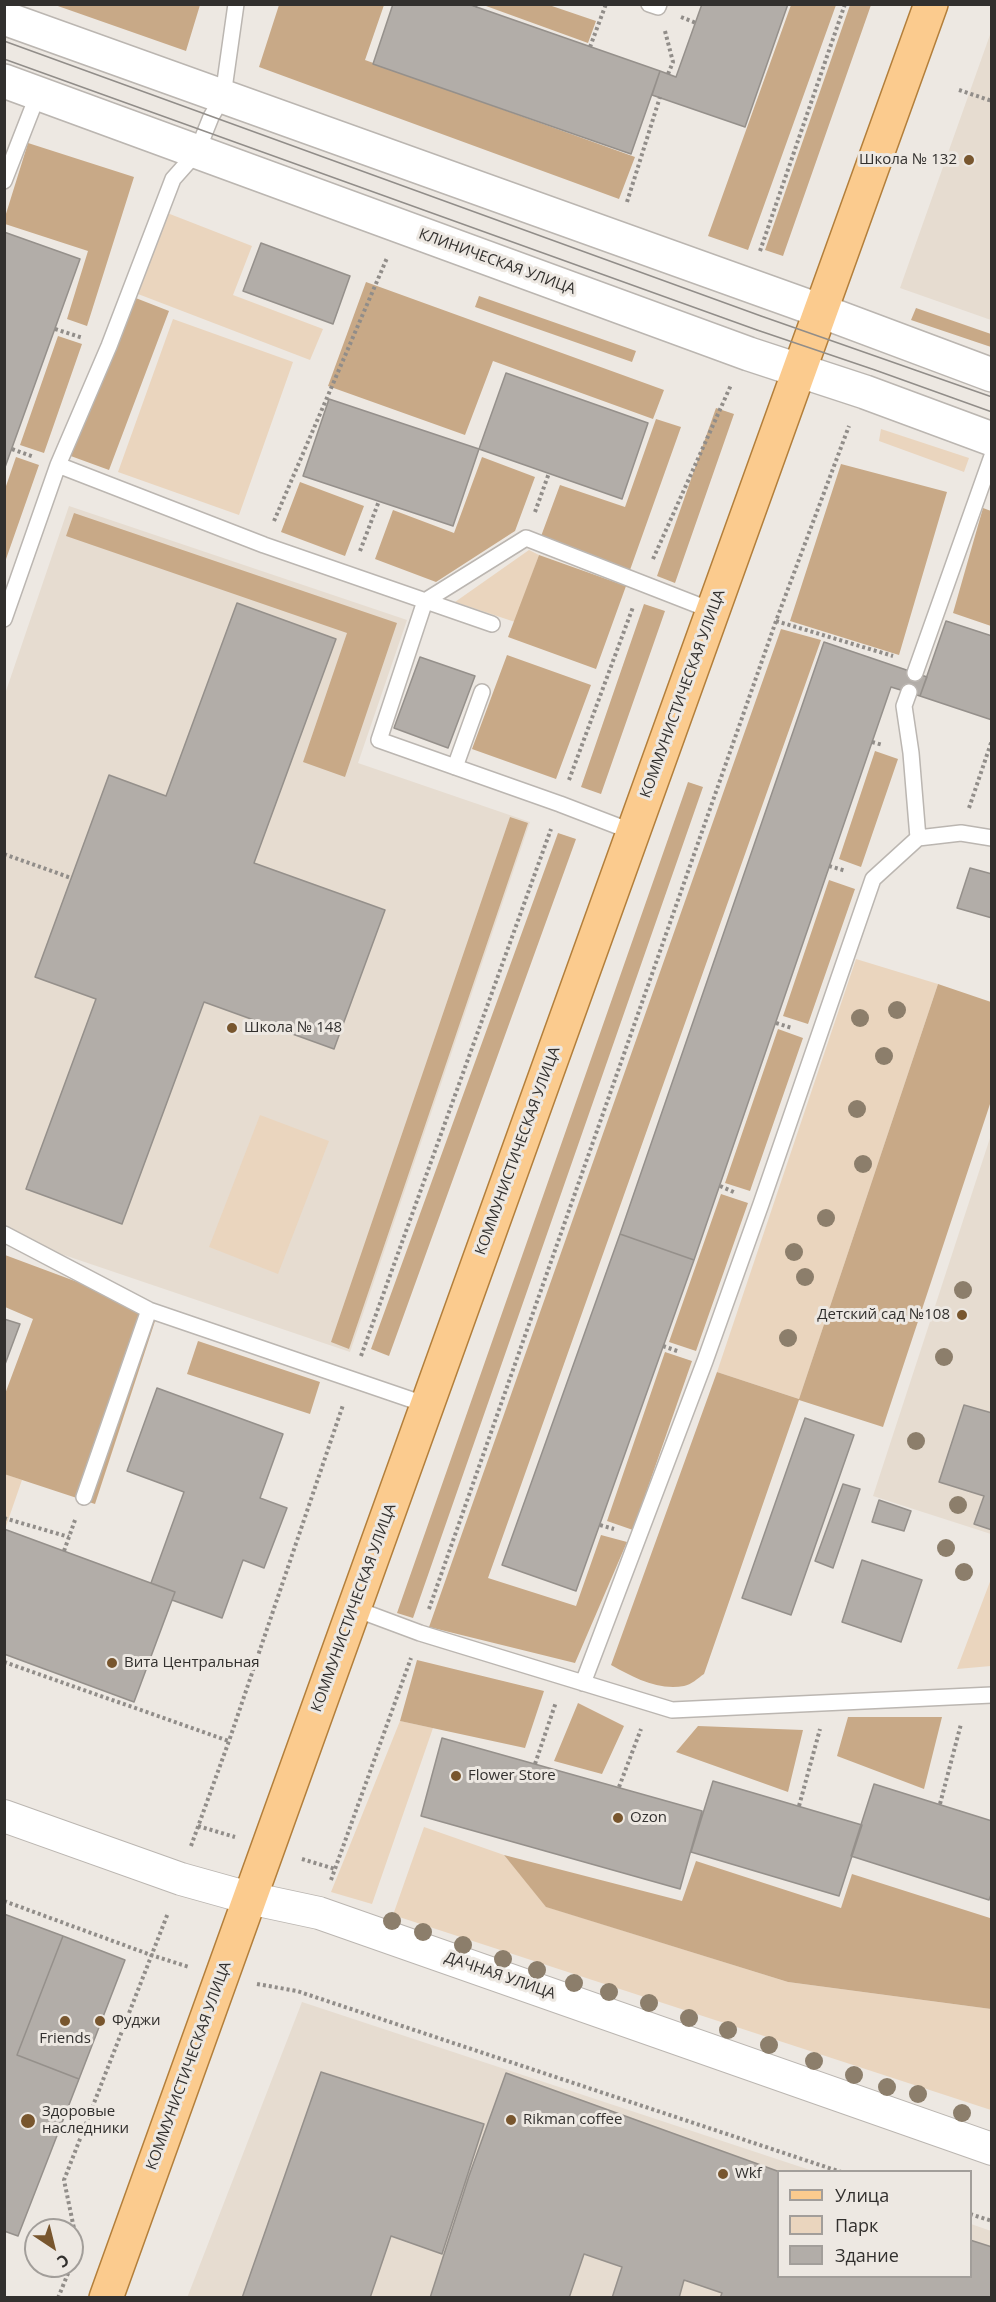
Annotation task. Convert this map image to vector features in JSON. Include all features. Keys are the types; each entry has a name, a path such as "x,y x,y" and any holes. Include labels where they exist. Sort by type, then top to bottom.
{"main road":[{"name":"КОММУНИСТИЧЕСКАЯ УЛИЦА","path":"106,2298 931,4"}],"street":[{"path":"4,18 821,311 992,375"},
{"name":"КЛИНИЧЕСКАЯ УЛИЦА","path":"4,81 749,354 865,392 992,438"},
{"name":"ДАЧНАЯ УЛИЦА","path":"4,1816 181,1879 249,1898 319,1913 992,2149"}],"lane":[{"path":"4,619 58,465 109,346 173,179 197,152 211,117 223,96 236,4"},
{"path":"4,181 38,94"},
{"path":"917,668 992,456"},
{"path":"58,465 264,545 492,624"},
{"path":"633,832 379,740 425,602 525,538 713,611"},
{"path":"455,767 482,692"},
{"path":"909,692 904,706 911,753 918,838"},
{"path":"583,1683 705,1361 873,879 918,838 962,833 992,837"},
{"path":"4,1234 149,1310 427,1405"},
{"path":"84,1497 149,1310"},
{"path":"353,1608 420,1634 672,1710 992,1695"}],"path":[{"path":"590,47 606,4"},
{"path":"766,292 759,253 845,4"},
{"path":"656,5 673,62 668,74"},
{"path":"959,90 992,101"},
{"path":"626,204 660,97"},
{"path":"264,545 390,252"},
{"path":"72,2218 64,2180 181,1879 352,1379 560,804 643,582 734,379 749,354"},
{"path":"319,1913 420,1634 776,621 846,432 865,392"},
{"path":"525,538 549,473"},
{"path":"351,576 379,501"},
{"path":"776,621 917,668"},
{"path":"962,833 992,740"},
{"path":"4,854 71,878"},
{"path":"4,1518 69,1538"},
{"path":"4,1662 229,1741"},
{"path":"535,1764 565,1677"},
{"path":"940,1804 969,1696"},
{"path":"799,1806 827,1703"},
{"path":"619,1787 650,1704"},
{"path":"4,1901 151,1955 221,1977 297,1991 836,2170"},
{"path":"972,2215 992,2221"},
{"path":"58,2298 66,2278"}],"shaded area":[{"path":"200,4 186,51 55,5"},
{"path":"279,5 384,5 365,60 635,157 619,199 259,67"},
{"path":"486,5 549,5 596,21 588,43"},
{"path":"791,5 836,5 748,250 708,236"},
{"path":"850,5 871,5 783,256 765,250"},
{"name":"Школа № 132","path":"991,32 991,320 900,288"},
{"path":"28,143 134,177 87,326 67,319 88,251 5,224 5,217"},
{"path":"366,282 664,390 653,419 493,361 465,435 328,386"},
{"path":"128,295 169,311 109,470 68,455"},
{"path":"479,296 636,351 632,362 475,307"},
{"path":"916,308 991,334 991,347 911,320"},
{"path":"58,336 82,344 44,453 20,445"},
{"path":"716,408 734,414 675,583 657,576"},
{"path":"656,419 681,427 630,570 540,539 560,485 625,507"},
{"path":"16,457 39,465 5,562 5,489"},
{"path":"482,457 535,477 515,531 436,582 375,559 393,510 454,533"},
{"path":"841,464 947,492 899,655 790,621"},
{"path":"300,482 364,506 345,556 281,532"},
{"name":"Школа № 148","path":"69,506 407,620 358,763 530,822 350,1352 5,1235 5,694"},
{"path":"983,508 991,511 991,626 953,613"},
{"path":"74,513 397,623 345,777 303,762 347,633 66,536"},
{"path":"539,555 626,586 596,669 508,637"},
{"path":"644,604 665,611 601,794 581,787"},
{"path":"781,629 821,640 488,1578 576,1606 601,1535 627,1542 575,1663 429,1627"},
{"path":"507,655 591,685 556,779 472,749"},
{"path":"875,751 898,759 861,867 839,859"},
{"path":"688,782 703,787 413,1618 397,1613"},
{"path":"510,817 528,823 349,1349 331,1342"},
{"path":"558,833 576,839 389,1356 371,1349"},
{"path":"829,880 855,889 808,1024 783,1016"},
{"path":"938,984 991,1002 991,1101 883,1427 799,1400 704,1674 689,1684 674,1687 655,1685 637,1678 611,1665 717,1372 799,1399"},
{"path":"778,1029 803,1038 750,1191 725,1183"},
{"name":"Детский сад №108","path":"991,1135 991,1534 873,1496"},
{"path":"721,1194 748,1203 696,1351 669,1342"},
{"path":"5,1255 158,1312 95,1504 4,1474 5,1394 33,1319 5,1307"},
{"path":"198,1341 320,1382 310,1414 187,1374"},
{"path":"665,1352 692,1361 633,1530 607,1521"},
{"path":"417,1660 544,1691 525,1748 400,1721"},
{"path":"578,1703 624,1726 602,1774 554,1761"},
{"path":"848,1717 942,1717 924,1789 837,1756"},
{"path":"698,1726 803,1730 788,1792 676,1752"},
{"path":"504,1855 682,1901 696,1861 841,1908 852,1874 990,1918 991,1914 991,2009 788,1982 546,1907"},
{"path":"302,2002 810,2170 777,2170 777,2278 972,2278 972,2224 991,2231 991,2297 187,2298"}],"green space":[{"path":"157,209 252,246 233,295 323,329 310,360 125,289"},
{"path":"173,319 293,362 239,515 118,472"},
{"path":"881,429 969,458 964,472 879,441"},
{"path":"529,550 539,555 515,622 455,602"},
{"path":"856,959 938,984 799,1399 717,1372"},
{"path":"260,1115 329,1141 278,1274 209,1247"},
{"path":"5,1474 22,1480 5,1529"},
{"path":"991,1579 991,1666 957,1669"},
{"path":"400,1721 433,1728 372,1904 331,1892"},
{"path":"424,1827 504,1855 547,1907 788,1982 991,2009 991,2110 393,1915"}],"building":[{"path":"393,4 468,4 660,71 631,154 373,64"},
{"path":"702,4 788,4 745,127 652,95 660,71 676,77"},
{"path":"4,232 80,259 4,470"},
{"path":"261,243 350,276 333,324 243,291"},
{"path":"506,373 648,423 622,499 479,449"},
{"path":"329,399 479,449 453,526 303,476"},
{"path":"237,603 336,639 254,863 385,910 334,1049 204,1002 122,1224 26,1189 96,999 35,977 109,775 166,796"},
{"path":"946,621 992,636 992,720 920,696"},
{"path":"824,642 927,677 920,696 891,687 694,1260 620,1234"},
{"path":"420,657 475,676 448,748 394,728"},
{"path":"970,868 992,874 992,918 957,908"},
{"path":"620,1234 694,1260 576,1591 502,1565"},
{"path":"4,1319 20,1324 4,1367"},
{"path":"157,1388 283,1434 260,1498 287,1508 264,1568 243,1560 222,1618 172,1600 175,1592 151,1583 184,1492 127,1471"},
{"path":"964,1405 992,1413 992,1530 974,1524 984,1496 939,1482"},
{"path":"805,1418 854,1435 791,1615 742,1598"},
{"path":"843,1484 860,1489 833,1568 815,1561"},
{"path":"879,1500 911,1511 904,1531 872,1522"},
{"path":"4,1529 175,1592 134,1702 4,1654"},
{"path":"862,1560 922,1580 901,1642 842,1622"},
{"path":"442,1738 702,1811 680,1889 421,1816"},
{"path":"713,1781 862,1825 839,1896 691,1852"},
{"path":"874,1784 992,1821 992,1892 989,1900 851,1856"},
{"path":"4,1914 63,1936 17,2055 79,2079 18,2236 4,2231"},
{"path":"63,1936 125,1960 79,2079 17,2055"},
{"path":"321,2072 484,2124 442,2254 391,2236 370,2298 242,2298"},
{"path":"506,2073 777,2171 777,2278 972,2278 972,2241 992,2247 992,2298 430,2298 469,2176"},
{"path":"584,2254 622,2267 612,2298 569,2298"},
{"path":"684,2280 722,2293 720,2298 679,2298"}],"tram line":[{"path":"4,41 761,316 992,397"},
{"path":"4,59 757,330 992,412"}],"place":[{"name":"Школа № 132","path":"969,160"},
{"name":"Школа № 148","path":"232,1028"},
{"name":"Детский сад №108","path":"962,1315"},
{"name":"Вита Центральная","path":"112,1663"},
{"name":"Flower Store","path":"456,1776"},
{"name":"Ozon","path":"618,1818"},
{"name":"Friends","path":"65,2021"},
{"name":"Фуджи","path":"100,2021"},
{"name":"Rikman coffee","path":"511,2120"},
{"name":"Здоровые наследники","path":"28,2121"},
{"name":"Wkf","path":"723,2174"}]}
